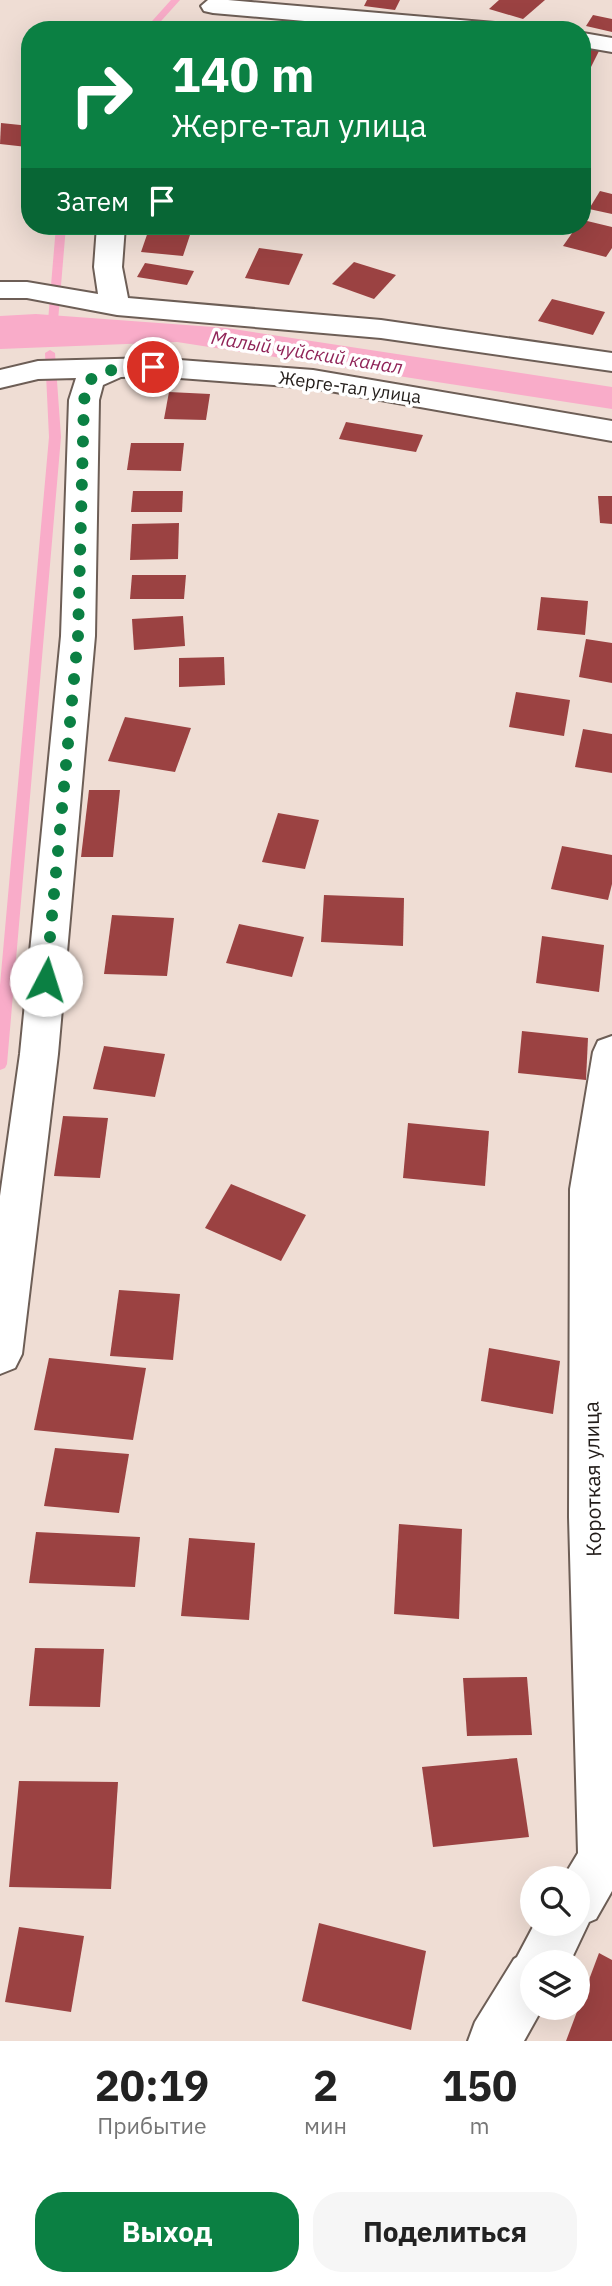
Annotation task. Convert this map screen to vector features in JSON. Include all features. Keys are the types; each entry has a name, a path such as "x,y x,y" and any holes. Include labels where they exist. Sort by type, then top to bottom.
{"street":[{"path":"210,9 373,21"},
{"path":"591,41 612,45"},
{"path":"110,235 107,278 109,291 117,306"},
{"path":"0,290 27,290 117,306 381,329 612,362"},
{"name":"Жерге-тал улица","path":"0,379 38,370 102,374 153,367 313,379 612,430"},
{"path":"0,1354 39,1054 75,664 84,400 102,374"},
{"name":"Короткая улица","path":"590,1880 603,1858 592,1517 590,1189 612,1052"},
{"path":"494,2041 520,1997"}],"water":[{"name":"Малый чуйский канал","path":"36,314 227,328 612,387 612,409 177,342 0,349 0,316"}],"building":[{"path":"367,0 400,0 395,10 364,6"},
{"path":"499,0 545,0 523,19 489,9"},
{"path":"593,15 612,19 612,32 591,27 589,21"},
{"path":"591,50 599,51 591,67"},
{"path":"1,123 21,125 21,146 0,144"},
{"path":"600,191 612,194 612,214 591,209"},
{"path":"591,222 612,227 612,248 606,257 563,246 571,235 591,235"},
{"path":"147,235 190,235 183,256 141,252"},
{"path":"259,248 303,254 289,285 245,278"},
{"path":"354,262 396,275 374,299 332,284"},
{"path":"145,263 194,271 187,285 137,277"},
{"path":"552,299 605,312 593,335 538,321"},
{"path":"169,392 210,394 206,420 164,419"},
{"path":"346,422 423,435 416,452 339,439"},
{"path":"131,443 184,443 181,471 127,470"},
{"path":"133,491 183,491 182,512 131,512"},
{"path":"598,496 612,496 612,524 600,523"},
{"path":"179,523 178,559 130,560 132,524"},
{"path":"132,575 186,575 184,599 130,599"},
{"path":"541,597 588,601 585,635 537,630"},
{"path":"183,616 185,646 134,650 132,619"},
{"path":"586,639 612,643 612,683 579,677"},
{"path":"224,657 225,685 179,687 179,658"},
{"path":"516,692 570,700 564,736 509,727"},
{"path":"125,717 191,728 175,772 108,761"},
{"path":"583,729 612,734 612,773 575,767"},
{"path":"89,790 120,790 113,857 81,857"},
{"path":"278,813 319,820 305,869 262,862"},
{"path":"562,846 612,855 612,884 608,900 551,889"},
{"path":"324,895 404,898 403,946 321,942"},
{"path":"112,915 174,918 167,976 104,974"},
{"path":"239,924 304,937 292,977 226,963"},
{"path":"542,936 604,945 599,992 536,983"},
{"path":"522,1031 588,1038 586,1080 518,1073"},
{"path":"104,1046 165,1054 155,1097 93,1089"},
{"path":"63,1116 108,1118 100,1178 54,1176"},
{"path":"408,1123 489,1131 485,1186 403,1178"},
{"path":"231,1184 306,1215 281,1261 205,1228"},
{"path":"119,1290 180,1294 173,1360 110,1356"},
{"path":"489,1348 560,1361 553,1414 481,1401"},
{"path":"49,1358 146,1368 133,1440 34,1430"},
{"path":"55,1448 129,1454 119,1513 44,1506"},
{"path":"399,1524 462,1529 459,1619 394,1614"},
{"path":"36,1532 140,1537 135,1587 29,1583"},
{"path":"189,1538 255,1543 249,1620 181,1616"},
{"path":"35,1648 104,1649 100,1707 29,1706"},
{"path":"527,1677 532,1735 467,1736 463,1678"},
{"path":"517,1758 529,1837 433,1847 422,1767"},
{"path":"19,1781 118,1782 111,1889 9,1887"},
{"path":"319,1923 426,1951 411,2030 302,2001"},
{"path":"19,1927 84,1936 71,2012 5,2002"},
{"path":"599,1953 612,1960 612,2041 566,2041 574,2020 590,2020 590,1977"}],"waterway":[{"path":"156,21 176,0"},
{"path":"53,321 60,235"},
{"path":"0,1064 55,437 50,353"}],"route":[{"path":"46,980 78,636 84,400 89,380 116,368 153,367"}]}
